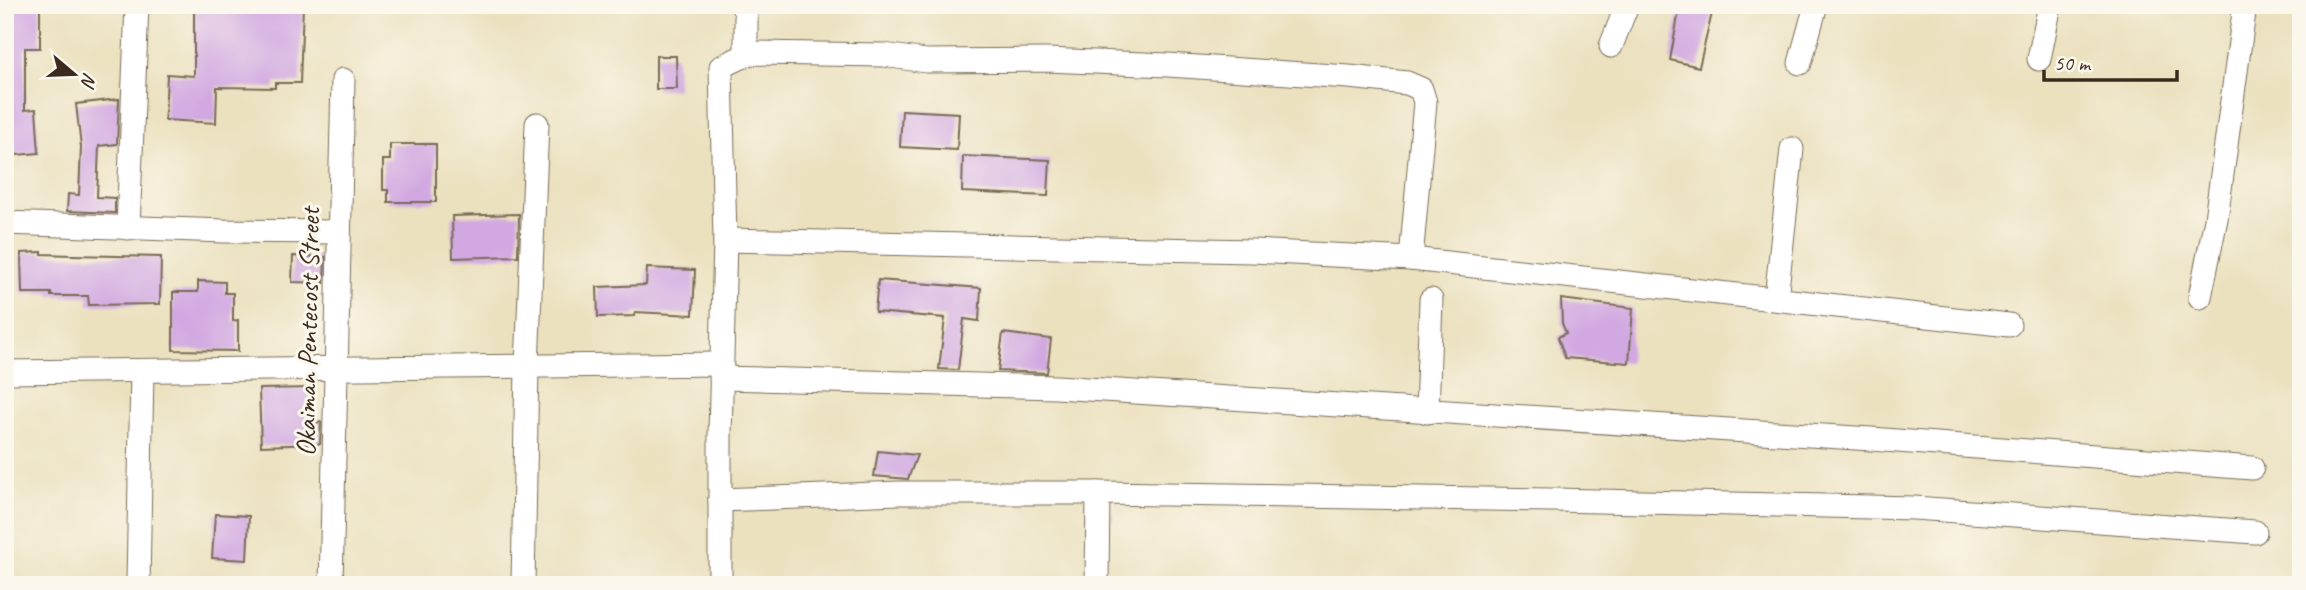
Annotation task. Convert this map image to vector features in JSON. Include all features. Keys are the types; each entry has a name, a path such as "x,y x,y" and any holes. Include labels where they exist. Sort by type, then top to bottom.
{"street":[{"path":"128,228 137,5"},
{"path":"1611,46 1626,5"},
{"path":"1800,63 1816,5"},
{"path":"2039,59 2050,5"},
{"path":"2200,297 2216,219 2245,5"},
{"path":"744,9 746,49"},
{"path":"720,585 721,371 725,240 721,67 746,49 884,55 926,61 1046,60 1168,65 1407,83 1421,89 1425,102 1411,259"},
{"name":"Okaiman Pentecost Street","path":"331,585 343,80"},
{"path":"523,585 527,366 537,124"},
{"path":"1776,299 1792,149"},
{"path":"5,223 339,232"},
{"path":"725,240 1253,251 1411,259 2009,325"},
{"path":"1427,412 1431,300"},
{"path":"5,372 527,366 721,371 1056,387 1871,439 2252,468"},
{"path":"138,585 142,371"},
{"path":"720,500 899,493 1098,493 1914,508 2255,532"},
{"path":"1097,585 1098,493"}],"building":[{"path":"5,5 40,5 40,48 25,48 25,110 36,109 39,153 5,156"},
{"path":"194,5 303,5 300,83 275,83 275,88 217,87 216,123 165,120 167,74 194,76"},
{"path":"1680,5 1714,5 1699,67 1670,60"},
{"path":"656,56 676,56 677,89 656,89"},
{"path":"119,99 117,144 99,146 97,197 115,198 115,213 67,211 68,194 79,195 81,147 76,104"},
{"path":"902,110 959,113 957,150 900,147"},
{"path":"390,144 436,144 436,202 388,202 388,190 383,190 383,160 390,160"},
{"path":"963,156 1050,160 1048,196 962,192"},
{"path":"519,214 518,256 453,258 452,216"},
{"path":"21,253 161,257 160,304 89,305 88,296 22,293"},
{"path":"293,256 325,257 324,283 292,282"},
{"path":"647,268 695,270 693,315 635,312 635,316 598,317 597,287 646,285"},
{"path":"878,280 981,288 979,321 964,319 958,370 939,369 945,318 875,312"},
{"path":"198,281 225,282 225,293 233,293 233,321 238,320 238,351 173,350 173,292 198,292"},
{"path":"1561,299 1633,308 1629,363 1565,358 1558,337 1566,333 1562,323"},
{"path":"1003,333 1051,339 1047,373 998,371"},
{"path":"313,388 313,423 321,422 320,444 261,446 259,389"},
{"path":"878,451 917,455 908,479 874,476"},
{"path":"215,514 249,516 247,560 212,558"}]}
